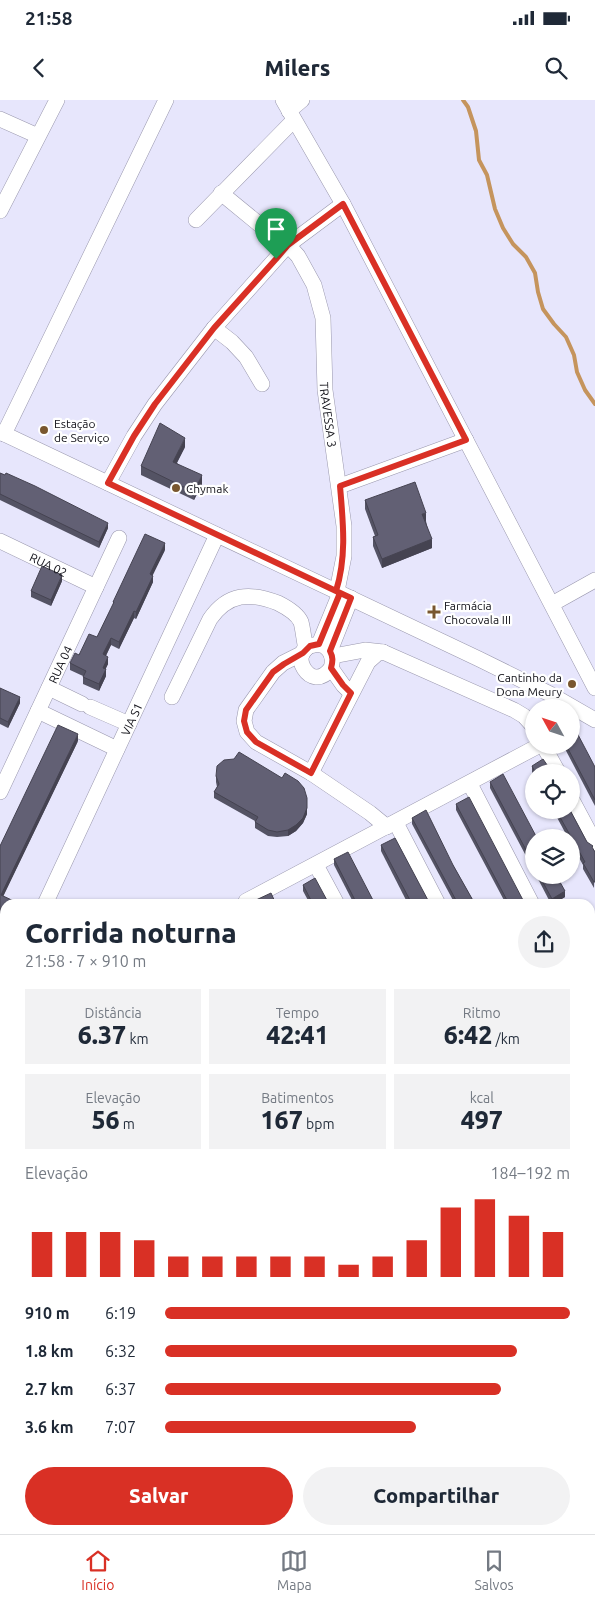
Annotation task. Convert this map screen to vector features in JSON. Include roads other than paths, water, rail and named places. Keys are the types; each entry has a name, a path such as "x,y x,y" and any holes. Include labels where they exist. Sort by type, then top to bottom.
{"street":[{"path":"0,211 57,100"},
{"path":"166,100 2,433 550,694 595,720"},
{"path":"196,220 221,193 289,110 302,100"},
{"path":"289,110 343,204 595,688"},
{"path":"0,119 38,136"},
{"path":"221,193 270,234 288,245"},
{"path":"108,483 134,436 155,404 214,328 288,245 343,204"},
{"name":"TRAVESSA 3","path":"288,245 298,256 314,284 323,318 325,390 331,440 340,486 344,526 342,594 320,654"},
{"path":"214,328 232,342 246,358 262,384"},
{"path":"340,486 466,440"},
{"name":"VIA S1","path":"47,899 217,535"},
{"name":"RUA 04","path":"0,792 119,538"},
{"name":"RUA 02","path":"0,541 96,587"},
{"path":"552,604 595,580"},
{"path":"172,697 210,619 218,607 242,596 263,597 286,607 296,614 320,654 351,693"},
{"path":"435,899 391,825 311,773 256,742 247,732 244,721 246,710 273,672 284,664 320,654 365,650 383,652 514,710 525,717"},
{"path":"311,773 368,662 377,654 383,652"},
{"path":"48,688 129,724"},
{"path":"38,711 117,749"},
{"path":"250,899 525,754"},
{"path":"470,784 529,899"},
{"path":"580,815 595,843"},
{"path":"316,865 334,899"}],"waterway":[{"path":"463,100 468,107 476,131 479,160 487,175 495,209 503,228 513,244 526,257 535,273 543,309 566,337 574,355 577,372 585,390 595,404"}],"place":[{"name":"Estação de Serviço","path":"44,430"},
{"name":"Chymak","path":"176,488"},
{"name":"Farmácia Chocovala III","path":"434,612"},
{"name":"Cantinho da Dona Meury","path":"572,684"}]}
